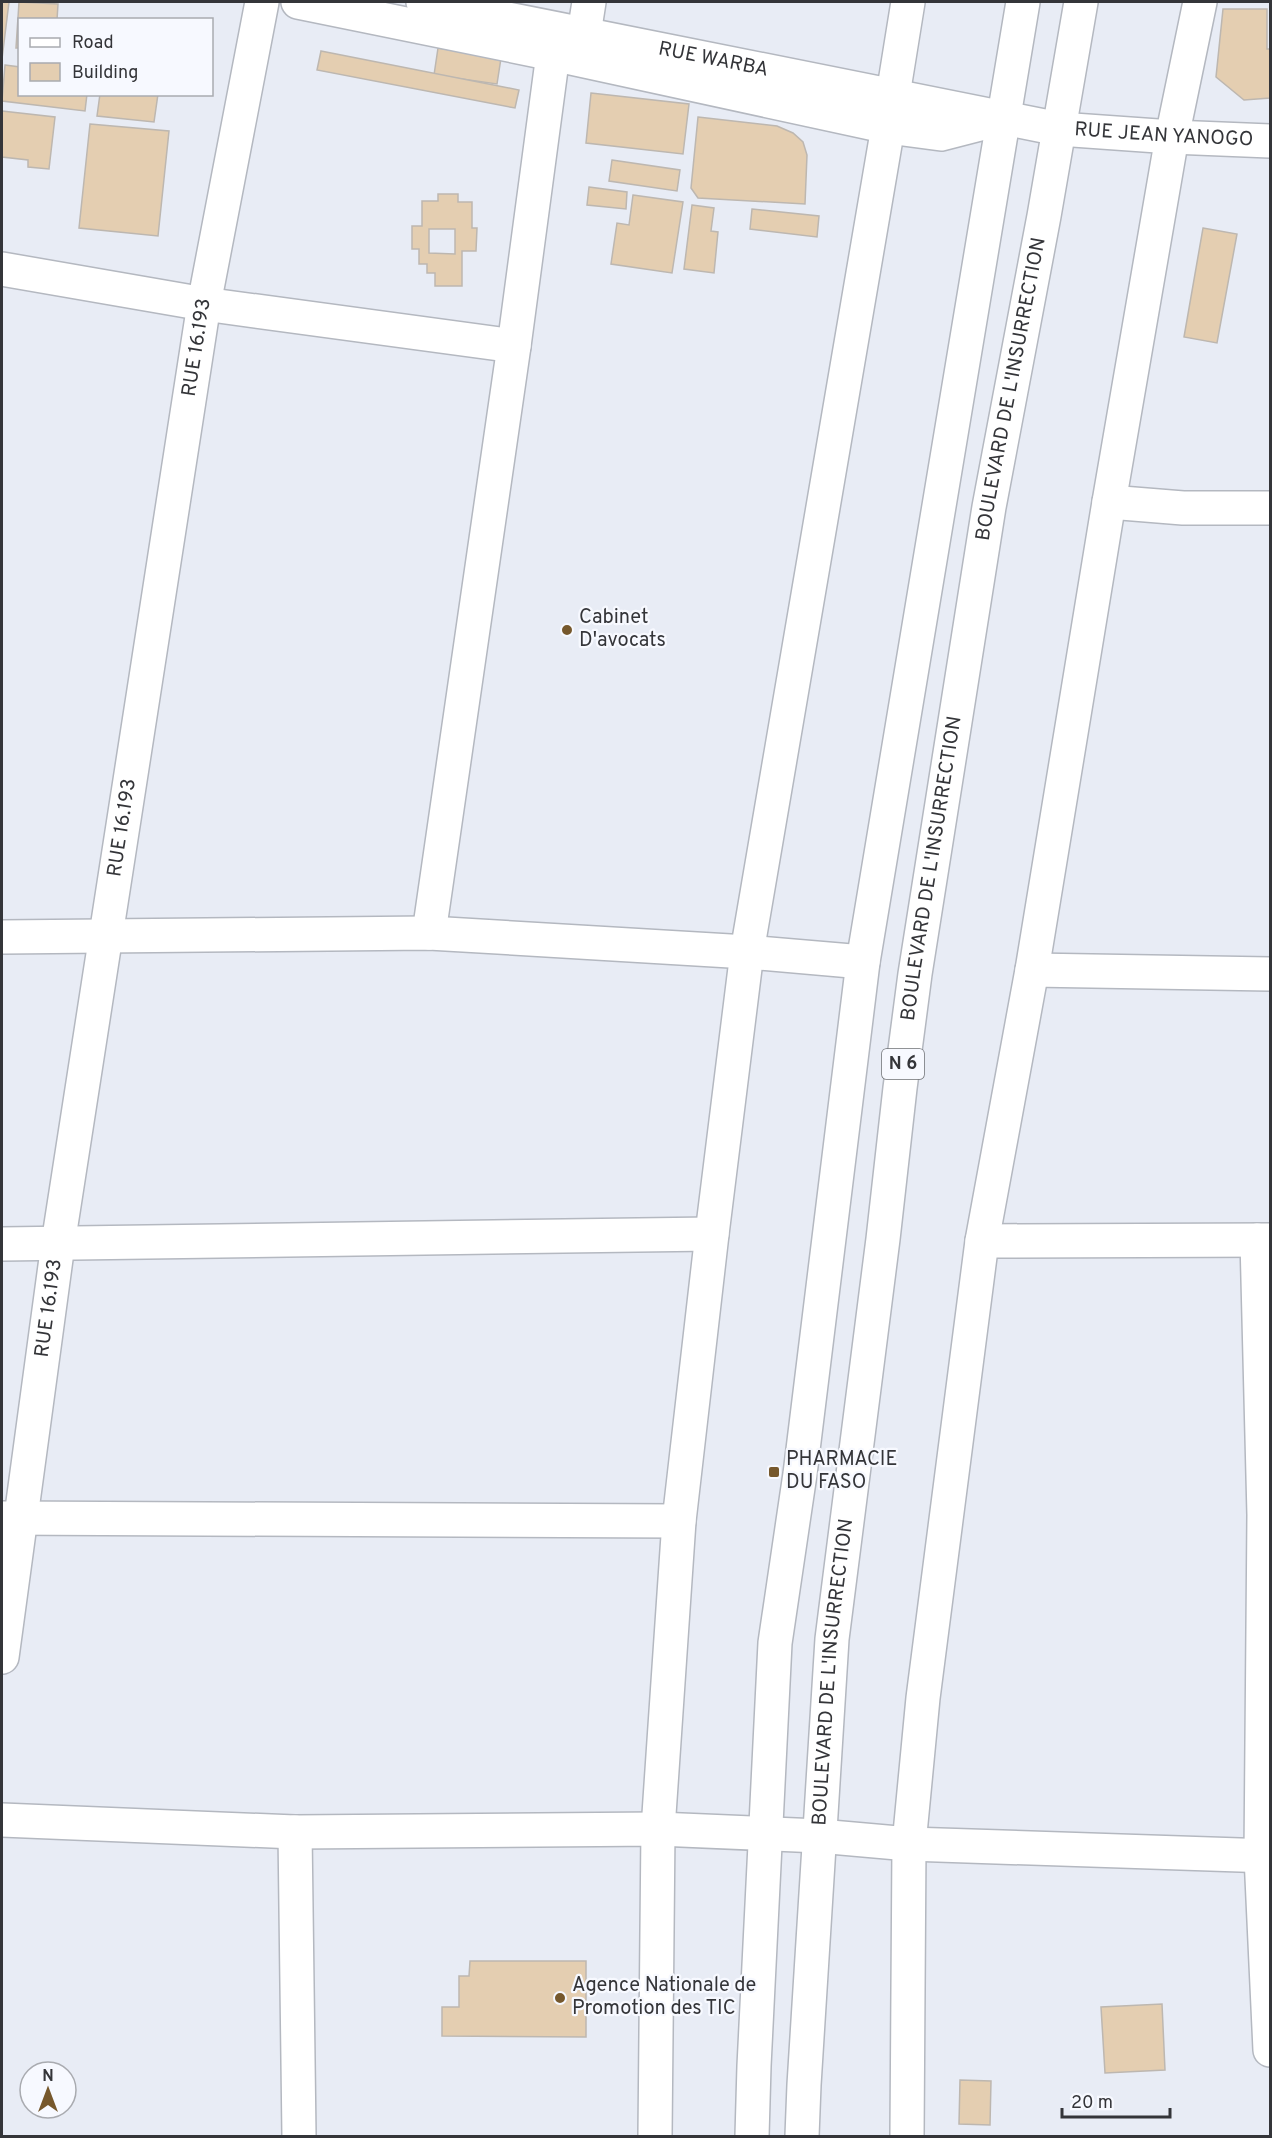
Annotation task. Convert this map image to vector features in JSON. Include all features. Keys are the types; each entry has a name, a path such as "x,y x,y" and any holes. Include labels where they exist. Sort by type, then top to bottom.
{"street":[{"name":"RUE 16.193","path":"2,1657 11,1518 58,1244 204,304 262,2"},
{"path":"298,2 553,54 888,128 941,134 1003,118"},
{"name":"RUE WARBA","path":"423,2 1003,118"},
{"path":"584,34 589,2"},
{"path":"893,95 909,2"},
{"path":"752,2136 764,1834 775,1643 801,1463 863,962 1023,2"},
{"name":"BOULEVARD DE L'INSURRECTION","path":"802,2136 831,1639 915,974 989,507 1044,216 1081,2"},
{"path":"907,2136 909,1844 923,1698 982,1241 1032,970 1172,137 1200,2"},
{"path":"429,933 514,346 553,54"},
{"name":"RUE JEAN YANOGO","path":"1003,118 1059,129 1270,141"},
{"path":"655,2136 658,1829 679,1521 712,1234 747,952 888,128"},
{"path":"2,269 204,304 514,346"},
{"path":"1109,502 1183,508 1270,508"},
{"path":"2,938 429,933 747,952 863,962"},
{"path":"1032,970 1270,974"},
{"path":"2,1244 712,1234"},
{"path":"982,1241 1264,1240 1267,1515 1266,1856 1270,2050"},
{"path":"11,1518 679,1521"},
{"path":"2,1820 295,1832 658,1829 819,1836 909,1844 1266,1856"},
{"path":"295,1832 299,2136"}],"building":[{"path":"2,2 9,2 2,59"},
{"path":"19,2 58,4 57,18 18,18 18,48 16,48"},
{"path":"1223,9 1267,9 1270,98 1244,100 1216,77"},
{"path":"438,48 501,58 497,84 434,75"},
{"path":"321,51 519,90 515,108 317,70"},
{"path":"5,65 18,67 18,96 87,96 85,111 2,101"},
{"path":"591,93 689,104 683,154 586,143"},
{"path":"100,96 158,96 154,122 97,116"},
{"path":"2,111 55,117 49,169 28,167 28,160 2,157"},
{"path":"698,117 777,126 793,133 803,142 807,155 805,204 698,198 691,188"},
{"path":"90,124 169,131 158,236 79,228"},
{"path":"612,160 680,170 677,191 609,181"},
{"path":"589,187 627,192 626,209 587,205"},
{"path":"438,194 458,194 458,202 472,202 472,228 477,228 476,251 462,251 462,286 435,286 435,273 427,273 427,264 419,264 419,249 412,249 412,226 422,226 422,201 438,201","holes":["429,229 455,229 455,254 429,253"]},
{"path":"633,195 683,202 672,273 611,264 617,223 629,225"},
{"path":"692,205 714,208 711,231 718,232 714,273 684,269"},
{"path":"752,209 819,216 817,237 750,229"},
{"path":"1203,228 1237,234 1217,343 1184,337"},
{"path":"470,1961 586,1961 586,2037 442,2036 442,2007 459,2007 459,1976 469,1976"},
{"path":"1162,2004 1165,2070 1105,2073 1101,2007"},
{"path":"960,2080 991,2081 990,2125 959,2124"}],"place":[{"name":"Cabinet D'avocats","path":"567,630"},
{"name":"PHARMACIE DU FASO","path":"774,1472"},
{"name":"Agence Nationale de Promotion des TIC","path":"560,1998"}]}
